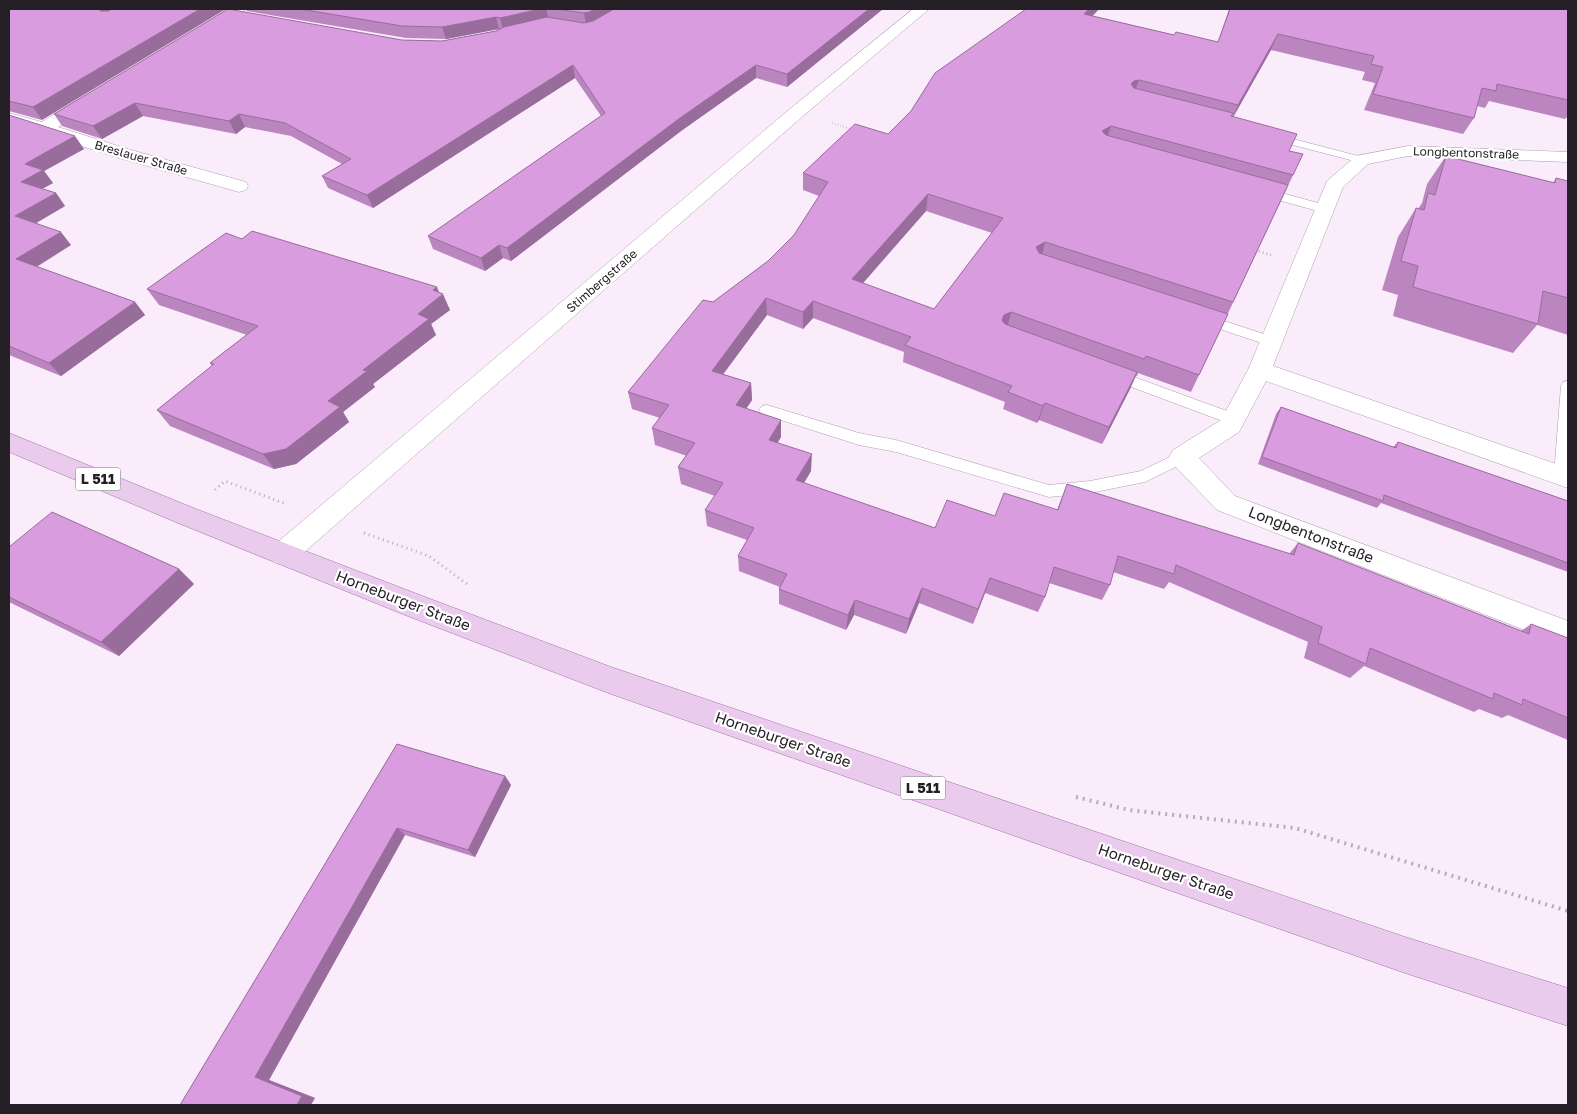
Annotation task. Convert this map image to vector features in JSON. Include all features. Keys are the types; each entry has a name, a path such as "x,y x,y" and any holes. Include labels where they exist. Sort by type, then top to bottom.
{"main road":[{"name":"Horneburger Straße","path":"9,442 187,516 414,606 621,683 1405,955 1568,1008"}],"street":[{"name":"Stimbergstraße","path":"283,554 797,112 922,9"},
{"path":"188,40 240,13"},
{"path":"44,128 103,92"},
{"name":"Breslauer Straße","path":"9,118 124,154 239,186"},
{"name":"Longbentonstraße","path":"1568,157 1408,151 1362,160 1334,184 1260,370 1230,426 1182,457 1226,503 1568,634"},
{"path":"1260,370 1565,477"}],"lane":[{"path":"1257,133 1362,160"},
{"path":"1248,188 1325,209"},
{"path":"1188,314 1271,341"},
{"path":"1097,369 1233,418"},
{"path":"1565,477 1568,386"},
{"path":"767,410 858,438 896,446 1048,491 1090,487 1145,476 1182,457"}],"path":[{"path":"797,112 855,130"},
{"path":"1246,247 1303,265"},
{"path":"187,516 226,481 429,556 472,588"},
{"path":"1071,796 1128,810 1295,828 1568,911"}],"building":[{"path":"9,9 98,9 108,11 112,9 200,9 33,107 9,101"},
{"path":"228,9 402,40 442,41 496,31 504,27 547,17 584,23 593,21 614,9 869,9 787,74 756,65 680,118 507,248 499,245 481,258 428,236 605,113 573,65 367,195 322,176 351,159 285,123 239,114 229,121 135,103 93,126 54,114"},
{"path":"300,9 540,9 500,18 496,17 442,27 402,26"},
{"path":"556,9 595,9 584,13"},
{"path":"1026,9 1089,9 1084,14 1174,35 1176,32 1218,42 1230,9 1568,9 1568,100 1497,84 1496,91 1482,88 1474,118 1373,94 1383,67 1371,64 1374,56 1278,34 1238,105 1139,80 1134,81 1131,84 1134,88 1233,113 1231,116 1297,134 1289,151 1303,154 1293,175 1111,126 1102,131 1106,135 1288,185 1233,302 1045,242 1036,247 1039,253 1228,314 1199,375 1146,356 1144,359 1011,312 1004,315 1002,320 1005,324 1137,372 1109,427 1045,403 1043,406 1008,392 1012,386 905,345 911,337 813,301 803,312 766,298 712,371 751,383 736,405 781,420 769,440 812,454 796,480 935,528 947,500 995,516 1004,493 1058,510 1067,484 1294,555 1298,543 1529,634 1531,624 1568,638 1568,718 1523,699 1522,705 1494,693 1493,699 1370,648 1366,664 1318,643 1322,627 1176,565 1174,574 1118,556 1110,585 1054,567 1045,597 990,578 978,609 922,588 909,619 855,600 848,615 779,589 787,574 738,556 754,528 705,510 723,483 678,467 695,443 652,428 669,405 628,392 703,300 713,302 768,261 794,235 828,182 803,173 855,124 888,134 911,111 935,73","holes":["928,194 1003,218 934,309 852,279"]},
{"path":"9,115 75,136 25,164 43,170 21,182 56,193 15,216 61,232 16,259 135,302 49,363 9,346"},
{"path":"1446,156 1555,183 1556,178 1568,181 1568,298 1543,291 1538,324 1413,287 1418,266 1401,261 1416,208 1424,210 1428,193 1435,195"},
{"path":"252,231 437,287 433,290 443,294 418,314 429,319 363,370 367,371 328,401 340,407 286,449 263,454 157,410 214,364 210,363 258,326 147,289 226,233 242,239"},
{"path":"1281,407 1396,448 1398,442 1568,501 1568,563 1384,495 1383,501 1262,457"},
{"path":"52,512 179,569 101,642 9,597 9,547"},
{"path":"397,744 505,776 468,850 397,828 255,1077 302,1096 297,1105 180,1105"}]}
